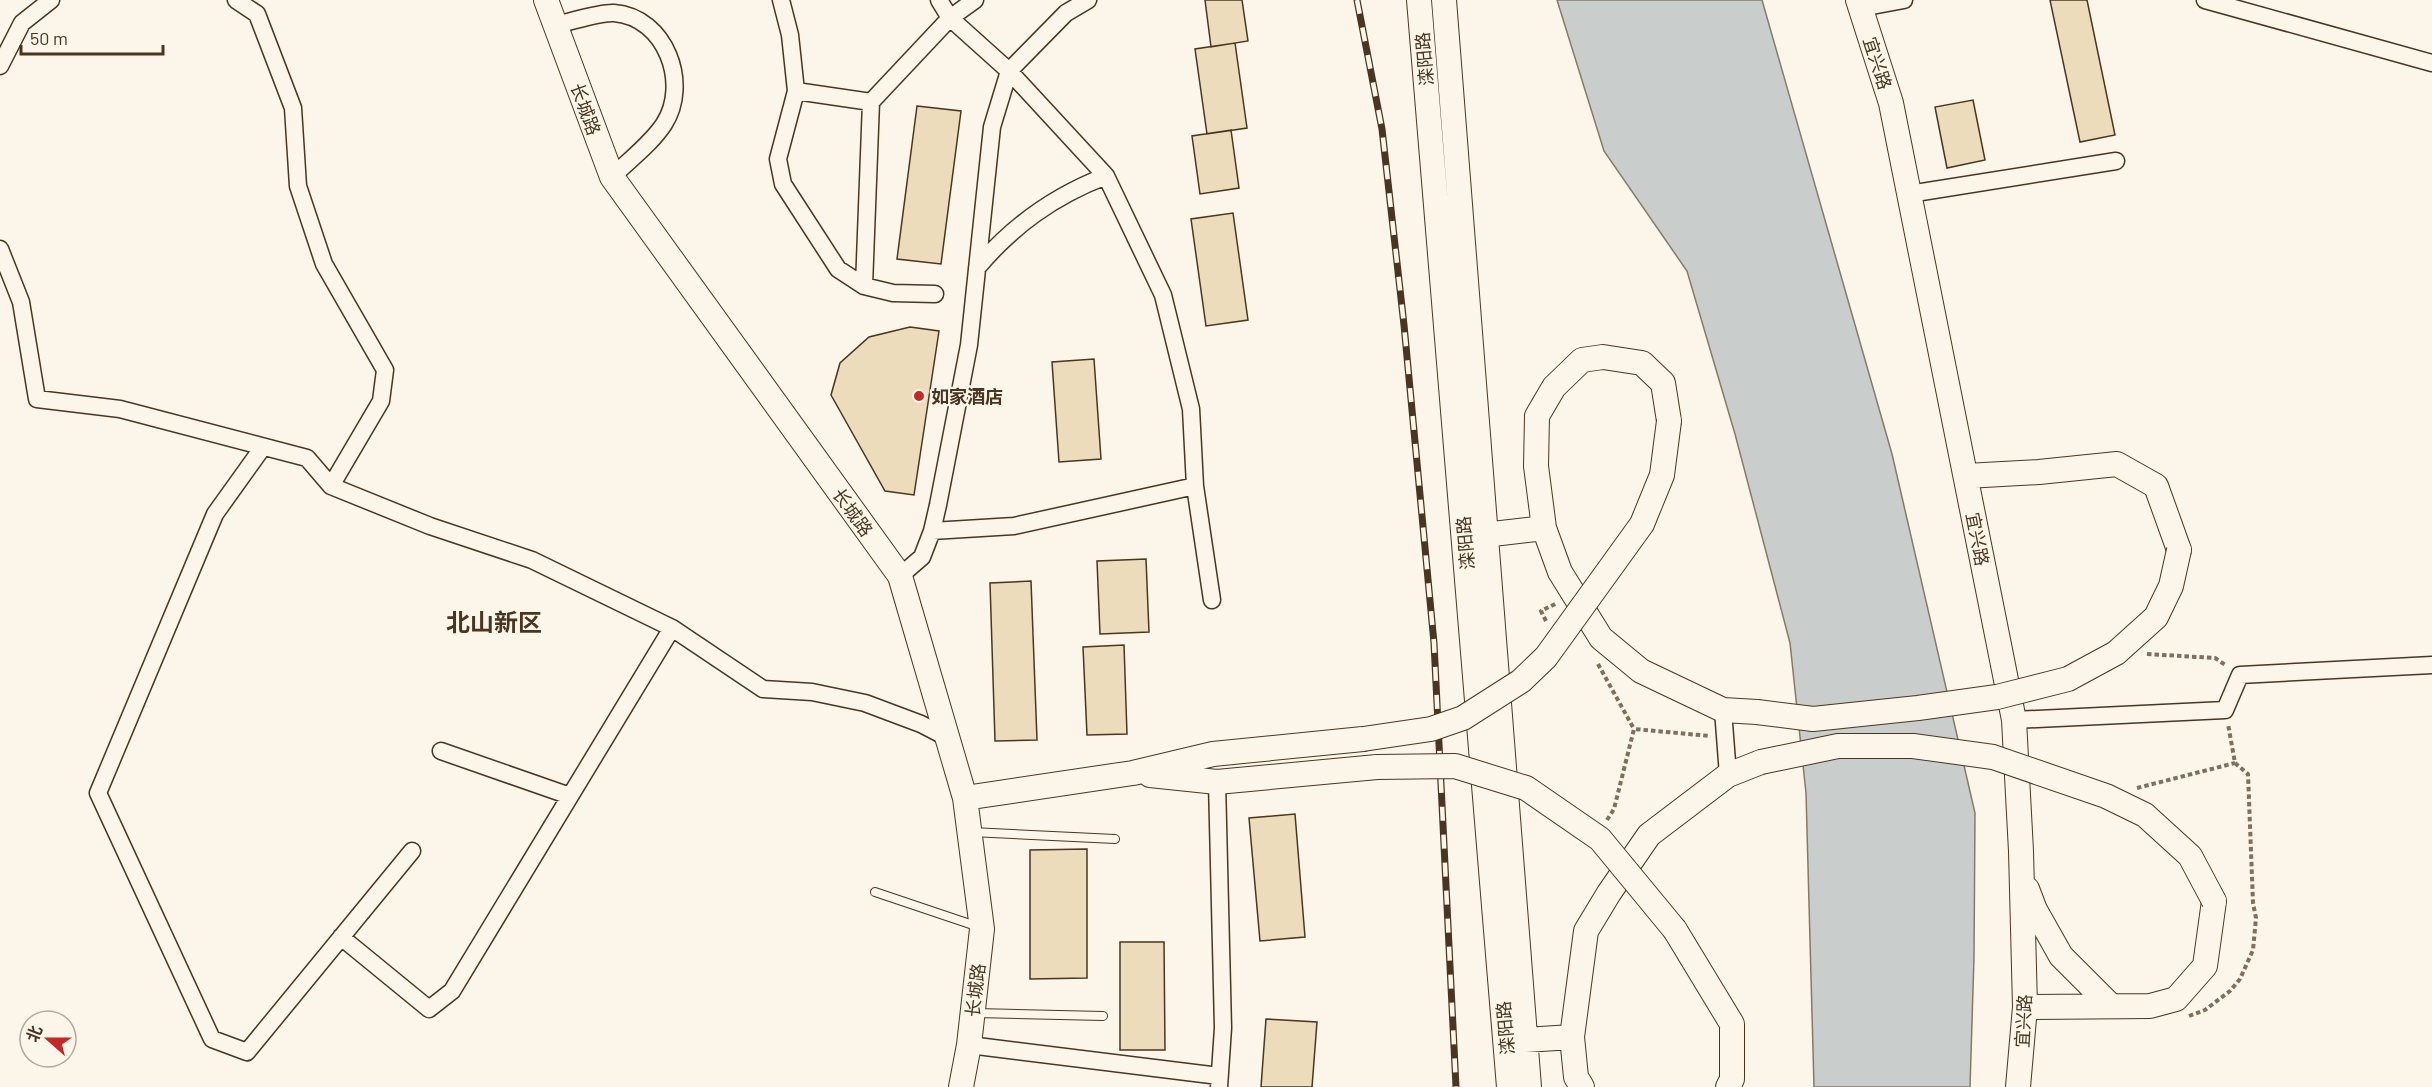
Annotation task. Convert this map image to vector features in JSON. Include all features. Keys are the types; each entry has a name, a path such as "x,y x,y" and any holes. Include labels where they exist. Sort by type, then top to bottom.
{"street":[{"path":"0,66 22,23 51,0"},
{"path":"236,0 256,14 293,108 298,186 324,264 385,370 381,401 331,486"},
{"name":"长城路","path":"546,0 612,177 900,576 965,798 971,832 982,928 969,1045 961,1087"},
{"path":"781,0 790,35 796,91 778,159 783,184 838,269 864,286 894,293 935,294"},
{"path":"939,0 950,18 1010,71 1106,176 1163,295 1191,409 1195,486 1212,600"},
{"path":"864,286 871,102 950,18 975,0"},
{"path":"900,576 922,557 933,531 969,345 992,127 1010,71 1066,13 1088,0"},
{"name":"滦阳路","path":"1419,0 1509,1087"},
{"name":"滦阳路","path":"1444,0 1484,535 1529,1087"},
{"path":"1859,4 1904,0"},
{"path":"2205,0 2432,63"},
{"name":"宜兴路","path":"1859,4 1891,104 2014,720 2022,878 2025,1007 2018,1087"},
{"path":"555,26 613,13 626,16 653,33 671,60 675,86 672,105 665,123 657,134 612,177"},
{"path":"796,91 871,102"},
{"path":"1909,194 2116,161"},
{"path":"977,268 1006,236 1041,208 1076,188 1106,176"},
{"path":"0,249 21,302 37,399 120,409 307,458 331,486 430,526 532,560 672,628 763,689 812,692 865,703 893,712 948,738"},
{"path":"965,798 1132,773 1214,754 1363,739 1431,729 1463,718 1521,681 1546,657 1642,524 1662,475 1669,421 1663,383 1642,363 1603,357 1582,360 1554,387 1537,416 1536,466 1544,528 1560,572 1601,638 1641,671 1723,710 1813,719 1996,697 2068,679 2116,653 2156,617 2171,586 2179,549 2156,486 2117,464 1966,476"},
{"path":"263,447 215,514 98,793 212,1039 247,1052 412,850"},
{"path":"933,531 1014,526 1195,486"},
{"path":"1484,535 1544,528"},
{"path":"341,937 429,1009 452,991 672,628"},
{"path":"2014,720 2225,710 2240,675 2432,665"},
{"path":"1723,710 1728,775"},
{"path":"1582,1087 1576,1077 1572,1037 1586,931 1649,835 1728,775 1761,762 1838,746 1913,746 1993,757 2106,796 2145,815 2190,856 2214,901 2205,966 2175,999 2150,1006 2025,1007"},
{"path":"441,751 570,796"},
{"path":"1132,773 1216,782 1377,767 1455,766 1526,788 1600,839 1675,930 1732,1024 1732,1079 1728,1087"},
{"path":"969,1045 1219,1081 1223,1028 1216,782"},
{"path":"2022,878 2035,910 2061,956 2110,1005"},
{"path":"1525,1040 1572,1037"}],"lane":[{"path":"971,832 1115,839"},
{"path":"875,891 982,928"},
{"path":"972,1013 1103,1016"}],"path":[{"path":"2116,653 2215,658"},
{"path":"2106,796 2235,763 2225,710"},
{"path":"1614,809 1634,729 1726,738"}],"shaded area":[{"path":"1557,0 1762,0 1892,454 1975,813 1970,1087 1814,1087 1806,793 1790,643 1735,434 1687,271 1604,151"}],"building":[{"path":"1205,0 1242,0 1248,41 1211,47"},
{"path":"2050,0 2087,0 2115,135 2080,142"},
{"path":"1235,43 1247,128 1207,134 1195,49"},
{"path":"1973,100 1985,160 1947,168 1935,107"},
{"path":"917,106 961,111 941,264 897,259"},
{"path":"1231,130 1239,188 1200,194 1192,136"},
{"path":"1233,213 1248,320 1206,326 1191,219"},
{"path":"910,327 939,331 914,495 885,491 831,395 840,363 869,337"},
{"path":"1094,359 1101,459 1059,462 1052,362"},
{"path":"1146,559 1149,632 1100,634 1097,561"},
{"path":"1031,581 1037,740 995,741 990,583"},
{"path":"1124,645 1127,734 1087,735 1083,647"},
{"path":"1295,814 1305,937 1260,941 1249,818"},
{"path":"1087,849 1087,978 1030,979 1030,850"},
{"path":"1120,942 1164,942 1165,1050 1120,1050"},
{"path":"1266,1019 1317,1022 1312,1087 1261,1087"}],"railway":[{"path":"1357,0 1382,129 1404,325 1434,643 1456,1087"}],"place":[{"name":"如家酒店","path":"919,396"}],"district":[{"name":"北山新区","path":"494,621"}]}
